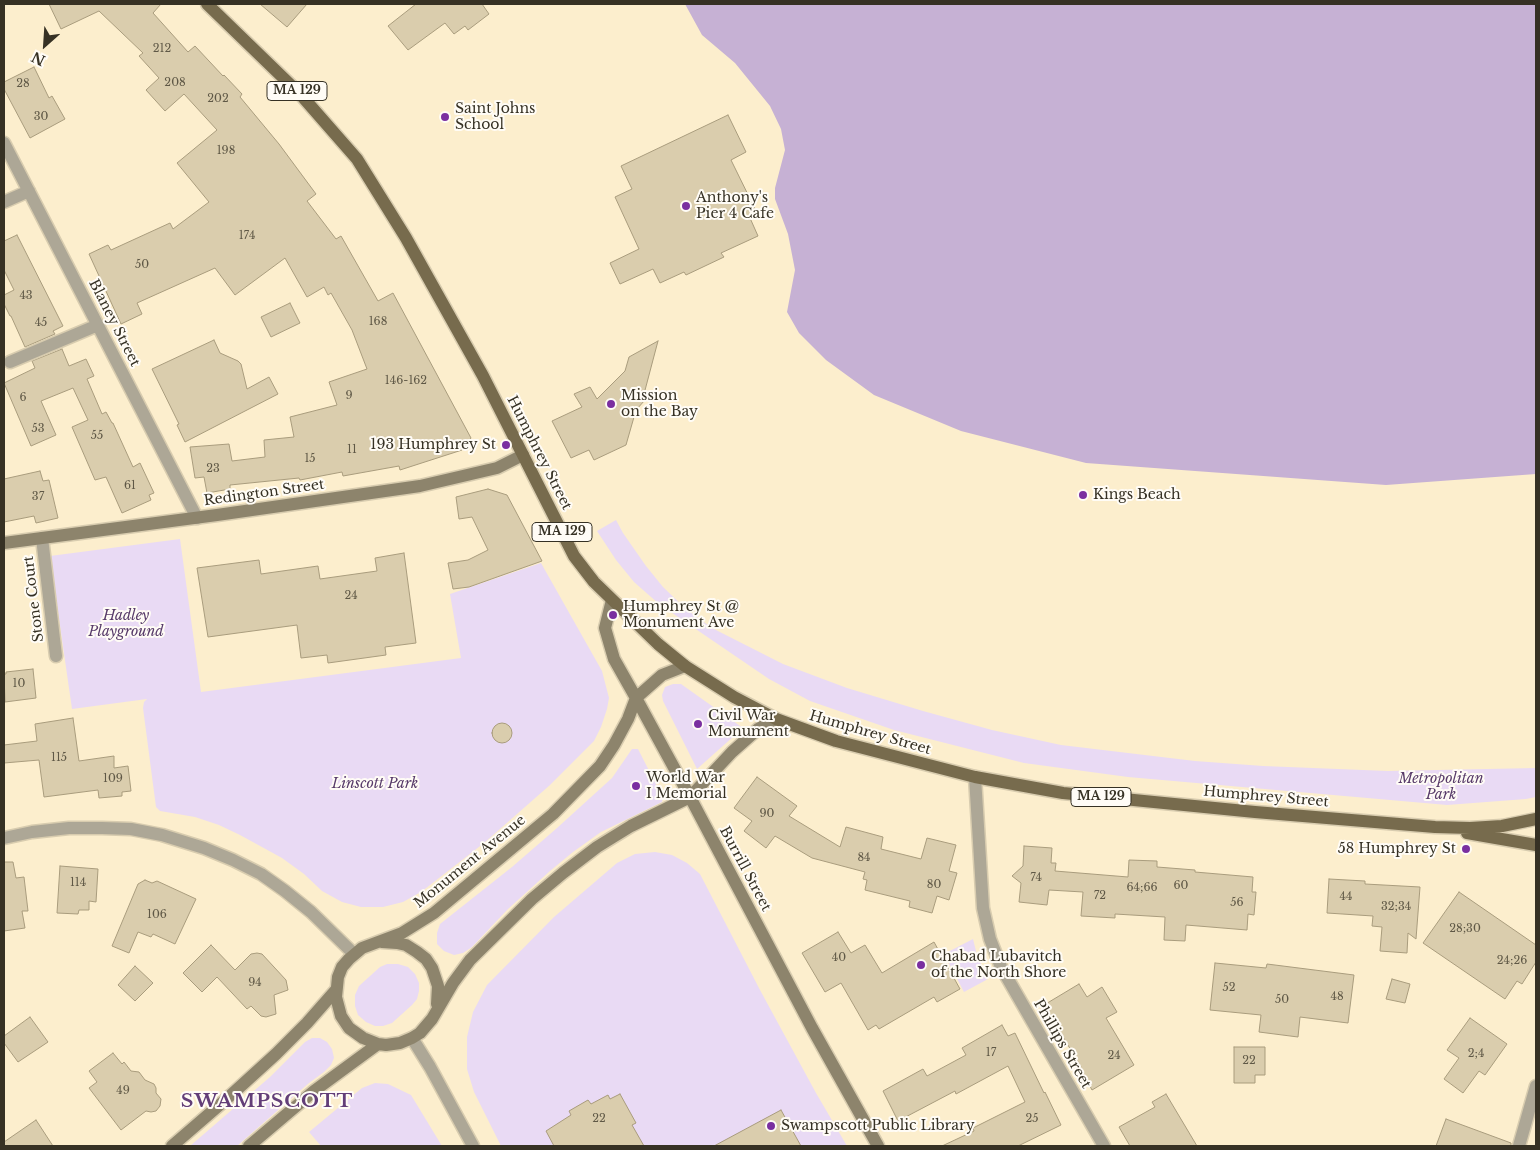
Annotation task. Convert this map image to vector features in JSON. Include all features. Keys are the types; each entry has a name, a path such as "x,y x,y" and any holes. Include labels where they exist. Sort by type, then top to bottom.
{"main road":[{"name":"Humphrey Street","path":"207,4 301,95 357,159 411,246 483,376 574,556 594,582 658,644 685,666 734,697 776,719 836,741 975,778 1062,793 1435,827 1470,828 1502,826 1536,819"},
{"name":"Humphrey Street","path":"1435,827 1536,846"}],"street":[{"name":"Blaney Street","path":"4,143 197,518"},
{"path":"4,202 28,191"},
{"path":"10,362 98,325"},
{"name":"Redington Street","path":"4,543 420,486 497,468 523,456"},
{"name":"Stone Court","path":"42,538 56,656"},
{"name":"Burrill Street","path":"612,600 605,628 614,660 690,797 812,1028 878,1146"},
{"name":"Monument Avenue","path":"172,1146 276,1054 307,1023 336,990 342,967 354,954 362,948 402,933 434,913 553,814 600,766 628,719 636,698 662,675 685,666"},
{"path":"336,990 338,1008 349,1028 362,1038 386,1045 400,1043 412,1038 427,1026 453,982 470,960 532,898 597,847 631,826 690,797 732,752 758,729 776,719"},
{"name":"Phillips Street","path":"975,778 983,908 990,939 1001,967 1104,1146"},
{"path":"4,838 60,829 130,829 204,848 261,874 311,912 354,954"},
{"path":"379,942 397,943 406,946 418,952 426,960 436,976 439,993 436,1009"},
{"path":"412,1038 430,1066 473,1146"},
{"path":"249,1146 314,1091 378,1044"},
{"path":"1519,1146 1536,1086"}],"green space":[{"name":"Metropolitan Park","path":"616,520 646,566 663,587 686,609 712,628 783,664 847,688 923,711 992,730 1061,745 1195,761 1388,771 1536,768 1536,797 1447,805 1128,777 1024,763 894,730 810,701 769,679 659,604 634,582 616,560 597,531"},
{"name":"Linscott Park","path":"180,539 201,692 461,658 450,594 541,563 602,671 609,698 601,727 594,741 550,785 484,843 421,892 403,902 383,907 361,907 342,902 322,891 304,874 282,858 240,835 195,817 160,811 156,807 143,708 144,702 147,699 72,709 50,556"},
{"path":"681,684 743,728 697,769 663,701 662,695 665,687"},
{"path":"632,749 638,749 663,798 662,802 601,832 573,852 508,909 472,947 463,953 454,955 444,951 437,944 437,933 440,924 512,867 612,778"},
{"path":"655,852 672,855 687,863 700,874 760,990 847,1146 501,1146 474,1092 467,1069 467,1037 473,1012 487,985 554,917 617,863 635,854"},
{"path":"973,939 977,955 988,979 964,992 944,954"},
{"path":"387,964 398,964 408,967 415,974 419,983 419,991 417,999 412,1005 392,1023 375,1026 366,1022 358,1015 355,1006 355,995 359,986 380,967"},
{"path":"312,1038 320,1038 327,1042 332,1049 334,1058 331,1065 324,1072 237,1146 190,1146 270,1077 305,1042"},
{"path":"375,1083 388,1084 411,1095 442,1146 321,1146 309,1132 362,1088"}],"shaded area":[{"path":"685,4 1536,4 1536,474 1386,485 1086,463 961,431 874,395 826,360 799,333 787,312 795,270 788,234 775,199 775,188 785,150 781,129 770,106 735,63 702,35"}],"building":[{"path":"49,4 161,4 153,13 188,52 195,46 242,94 240,97 279,144 316,194 307,201 336,239 341,236 378,301 393,293 471,438 462,450 400,470 399,466 343,476 342,472 300,480 299,478 230,485 230,489 207,493 204,477 195,478 190,447 229,444 232,461 265,457 264,440 294,437 290,417 337,405 329,382 367,369 352,330 331,293 328,295 324,287 307,297 285,258 235,295 215,268 137,303 142,314 121,324 89,254 108,245 111,250 170,223 173,229 209,202 177,163 217,130 184,94 165,111 146,90 159,78 139,56 143,53 99,11 61,29"},
{"path":"260,4 307,4 287,27"},
{"path":"416,4 482,4 489,14 468,30 465,26 454,34 445,23 408,50 388,26"},
{"path":"34,67 49,98 52,96 65,119 30,138 4,89 4,82"},
{"name":"Anthony's Pier 4 Cafe","path":"728,115 746,152 731,160 758,215 750,218 758,236 721,253 724,257 686,275 684,272 660,283 653,269 620,284 610,263 639,249 615,197 632,189 621,166"},
{"path":"17,235 63,326 53,331 55,334 25,347 4,304 4,295 14,290 4,270 4,241"},
{"path":"290,303 300,323 271,337 261,317"},
{"path":"214,340 220,353 241,364 247,389 269,377 278,394 185,442 177,425 179,424 152,369"},
{"name":"Mission on the Bay","path":"658,341 644,394 645,400 636,410 626,445 594,460 589,450 571,458 552,421 582,407 574,394 590,387 597,399 625,371 629,357"},
{"path":"62,349 69,366 86,359 94,376 87,379 102,414 106,412 113,423 133,467 140,463 154,493 149,495 151,500 122,513 106,477 95,480 72,427 88,420 73,388 41,401 56,435 31,446 4,383 35,368 32,361"},
{"path":"40,471 43,481 49,480 58,518 36,523 34,516 4,522 4,479"},
{"path":"488,489 507,495 542,561 469,587 453,589 448,563 468,560 488,550 472,517 459,519 456,497"},
{"path":"404,553 416,643 385,647 386,655 328,663 327,655 301,658 297,625 208,637 197,568 259,560 261,574 318,566 320,579 377,571 375,558"},
{"path":"33,669 36,698 5,702 4,674 6,672"},
{"path":"73,718 79,761 114,756 114,768 128,766 131,791 122,792 122,796 99,798 98,790 44,797 39,760 4,763 4,745 37,741 35,724"},
{"path":"502,723 509,726 512,733 509,740 502,743 495,740 492,733 495,726"},
{"path":"757,777 797,806 789,816 840,847 846,827 883,837 881,849 921,859 927,838 956,845 949,871 957,873 949,900 937,896 932,913 909,907 910,901 865,890 867,880 863,879 865,872 812,858 775,836 766,848 744,831 752,821 734,808"},
{"path":"1024,846 1052,848 1051,863 1056,863 1055,871 1128,877 1129,860 1157,861 1157,867 1253,877 1252,892 1256,892 1254,915 1248,914 1247,930 1186,925 1185,941 1164,940 1165,917 1115,914 1115,918 1081,916 1083,892 1049,890 1047,905 1019,902 1021,883 1012,876 1023,866"},
{"path":"4,862 13,862 16,878 24,877 28,911 22,911 25,928 4,931"},
{"path":"60,866 98,869 96,902 89,901 89,910 79,910 78,914 57,913"},
{"path":"1329,879 1365,881 1365,884 1420,887 1416,939 1408,933 1407,953 1380,951 1382,927 1372,926 1373,916 1327,913"},
{"path":"145,880 152,883 157,881 196,899 175,944 153,934 151,937 138,932 129,953 112,946 138,884"},
{"path":"1459,892 1536,945 1536,962 1522,984 1517,981 1505,999 1423,943"},
{"name":"Chabad Lubavitch of the North Shore","path":"838,932 851,953 865,945 882,973 934,942 960,989 937,1002 934,997 879,1029 876,1025 868,1030 841,983 825,992 802,953"},
{"path":"211,945 235,970 251,954 262,954 286,980 288,990 274,995 276,1014 266,1017 261,1016 251,1006 247,1009 217,977 202,992 183,973"},
{"path":"1215,963 1266,968 1267,964 1354,975 1348,1023 1300,1017 1298,1037 1259,1032 1261,1015 1210,1010"},
{"path":"135,966 153,983 135,1001 118,985"},
{"path":"1392,979 1410,984 1405,1003 1386,999"},
{"path":"1079,984 1087,997 1102,987 1117,1012 1106,1018 1134,1065 1092,1090 1081,1067 1044,1005"},
{"path":"30,1017 48,1042 18,1062 4,1043 4,1036"},
{"path":"1470,1018 1507,1044 1485,1075 1479,1071 1463,1093 1444,1079 1459,1058 1447,1050"},
{"path":"1002,1025 1008,1036 1015,1033 1061,1125 1018,1146 942,1146 974,1131 973,1128 1025,1102 1008,1066 956,1094 955,1091 898,1121 883,1091 923,1069 927,1076 966,1055 962,1048"},
{"path":"1234,1047 1265,1047 1265,1075 1255,1075 1255,1083 1234,1083"},
{"path":"113,1053 131,1071 139,1072 145,1080 154,1084 156,1093 161,1099 160,1106 156,1111 146,1111 121,1130 89,1088 97,1082 89,1071"},
{"path":"620,1094 636,1123 632,1125 644,1146 554,1146 546,1131 571,1115 569,1111 588,1100 591,1104 608,1095 610,1099"},
{"path":"1166,1094 1197,1146 1130,1146 1119,1127 1155,1107 1152,1102"},
{"name":"Swampscott Public Library","path":"781,1110 801,1146 714,1146"},
{"path":"1446,1119 1511,1143 1511,1146 1436,1146"},
{"path":"36,1120 53,1146 4,1146 4,1142"}],"place":[{"name":"Saint Johns School","path":"445,117"},
{"name":"Anthony's Pier 4 Cafe","path":"686,206"},
{"name":"Mission on the Bay","path":"611,404"},
{"name":"193 Humphrey St","path":"506,445"},
{"name":"Kings Beach","path":"1083,495"},
{"name":"Humphrey St @ Monument Ave","path":"613,615"},
{"name":"Civil War Monument","path":"698,724"},
{"name":"World War I Memorial","path":"636,786"},
{"name":"58 Humphrey St","path":"1466,849"},
{"name":"Chabad Lubavitch of the North Shore","path":"921,965"},
{"name":"Swampscott Public Library","path":"771,1126"}],"district":[{"name":"SWAMPSCOTT","path":"267,1102"}],"park label":[{"name":"Hadley Playground","path":"126,624"}]}
